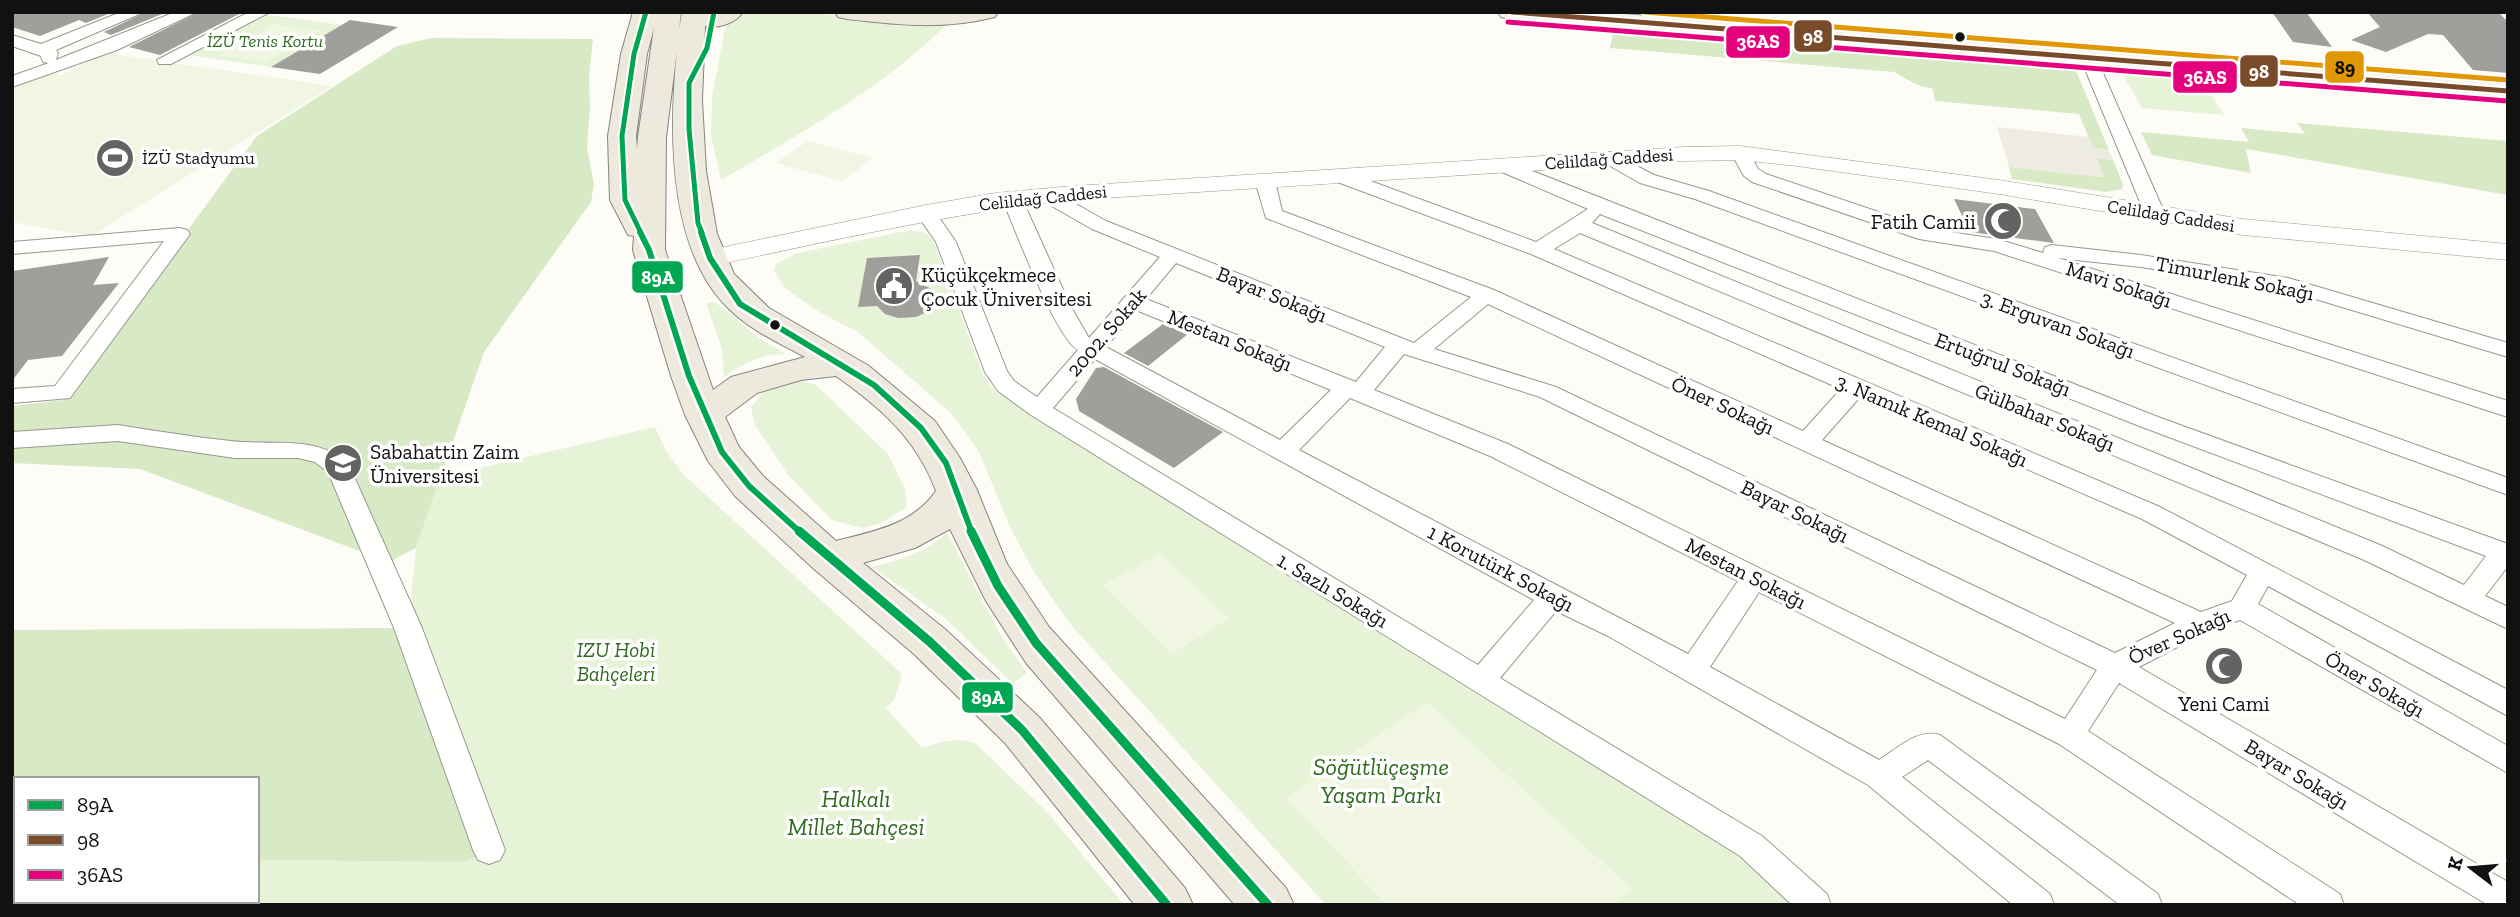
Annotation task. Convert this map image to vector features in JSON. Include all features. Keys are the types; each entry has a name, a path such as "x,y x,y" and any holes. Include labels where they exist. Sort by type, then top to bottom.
{"main road":[{"path":"646,12 634,54 622,135 625,200 649,250 704,415 722,452 749,486 829,558 930,642 1022,730 1167,905"},
{"path":"649,250 652,137 669,12"},
{"path":"848,12 928,20 950,20 986,12"},
{"path":"920,12 953,12"},
{"path":"1509,12 2508,91"},
{"path":"713,14 707,48 689,83 689,129 698,223 710,258 740,304 874,385 921,428 946,463 974,537 998,586 1036,643 1268,905"},
{"path":"704,415 744,385 798,369 840,365"},
{"path":"829,558 901,538 938,518 957,489"}],"street":[{"path":"41,50 136,12"},
{"path":"12,80 111,46 189,12"},
{"path":"165,60 261,12"},
{"path":"12,40 50,53 48,58 12,80"},
{"path":"2088,57 2155,214"},
{"name":"Celildağ Caddesi","path":"710,258 926,213 1048,195 1610,158 1740,153 1999,187 2243,227 2508,252"},
{"name":"Mavi Sokağı","path":"1740,153 1751,172 1759,178 1926,235 1997,245 2508,409"},
{"name":"3. Erguvan Sokağı","path":"1610,158 1647,179 1702,195 2508,487"},
{"name":"Ertuğrul Sokağı","path":"1502,165 1598,206 2137,417 2505,554"},
{"name":"3. Namık Kemal Sokağı","path":"1339,176 1538,250 2151,513 2508,704"},
{"name":"Öner Sokağı","path":"1265,181 1273,214 1486,295 2200,623"},
{"name":"Bayar Sokağı","path":"1048,195 1099,225 1409,348 1548,391 2115,666 2508,899"},
{"name":"1 Korutürk Sokağı","path":"1012,199 1060,307 1080,342 1552,597 1618,629 1842,752 1879,776 2038,905"},
{"path":"1538,250 1579,225 1598,206"},
{"name":"1. Sazlı Sokağı","path":"926,213 946,242 996,372 1006,386 1039,410 1751,846 1815,905"},
{"name":"Gülbahar Sokağı","path":"1579,225 2371,552 2508,619"},
{"path":"12,248 180,234 62,393 12,396"},
{"name":"Timurlenk Sokağı","path":"1997,245 2141,261 2288,284 2508,350"},
{"name":"2002. Sokak","path":"1039,410 1173,254"},
{"path":"1283,451 1353,390 1486,295"},
{"name":"Mestan Sokağı","path":"1133,301 1499,450 2070,735 2328,905"},
{"path":"1806,443 1855,388"},
{"path":"12,440 118,433 235,450 298,450 323,456 338,467 408,628 489,850"},
{"path":"2469,598 2505,554"},
{"name":"Över Sokağı","path":"2070,735 2115,666 2200,623 2242,608 2263,571"},
{"path":"1692,671 1755,577"},
{"path":"1481,681 1552,597"},
{"name":"Öner Sokağı","path":"2242,608 2508,761"},
{"path":"1879,776 1929,744 2146,905"}],"green space":[{"path":"746,12 805,12 925,25 947,24 869,89 721,180 711,136 712,96 726,24"},
{"name":"İZÜ Tenis Kortu","path":"263,14 342,25 271,67 188,55"},
{"path":"274,24 321,31 301,42 254,36"},
{"path":"1634,26 2062,63 2077,73 2109,150 2093,148 2079,114 1935,101 1933,89 1917,85 1894,72 1610,48 1613,34 1620,28"},
{"path":"431,38 593,39 587,148 594,184 591,202 484,352 416,548 389,562 140,469 12,463 12,406 63,400 257,136 397,46"},
{"path":"239,44 286,50 266,62 218,55"},
{"name":"İZÜ Stadyumu","path":"106,53 332,86 91,236 12,222 12,84 48,73 62,75"},
{"path":"2122,73 2202,80 2224,115 2142,108"},
{"path":"2297,123 2508,141 2508,195 2246,149 2251,173 2152,155 2141,132 2249,142 2241,128 2305,134"},
{"path":"808,141 873,158 842,181 776,163"},
{"path":"2097,158 2113,160 2123,184 2122,189 2106,192 2012,179 2009,167 2103,177"},
{"name":"Söğütlüçeşme Yaşam Parkı","path":"911,230 927,233 934,242 983,375 995,391 1741,856 1793,905 1326,905 1071,625 1034,572 1010,527 979,452 952,414 858,332 819,312 786,289 774,271 776,264 797,253"},
{"path":"715,302 759,338 786,354 753,360 724,377 722,349 706,303"},
{"path":"798,380 816,385 888,454 905,489 907,507 882,523 862,528 832,520 788,475 755,425 751,407 765,390"},
{"name":"IZU Hobi Bahçeleri","path":"655,427 666,451 684,475 902,674 894,700 886,708 922,748 955,740 975,743 1047,812 1124,905 150,905 259,903 259,860 465,862 408,628 416,548 441,477"},
{"path":"947,533 1000,634 1027,673 1013,684 946,619 872,567 912,555"},
{"path":"1160,553 1229,619 1171,654 1103,585"},
{"path":"408,628 489,850 465,862 259,860 259,777 14,777 14,903 156,903 12,905 12,630"},
{"path":"1427,702 1632,889 1613,905 1387,905 1286,798"}],"shaded area":[{"path":"1997,127 2089,137 2093,148 2109,150 2113,160 2097,158 2104,177 2009,167"}],"building":[{"path":"12,12 113,12 86,23 79,20 40,36 12,27"},
{"path":"146,12 167,12 111,35 104,32"},
{"path":"199,12 243,12 160,55 129,47"},
{"path":"2272,12 2306,12 2332,47 2293,42"},
{"path":"2367,12 2498,12 2508,22 2508,73 2473,70 2443,35 2428,34 2386,52 2351,40 2380,27"},
{"path":"350,20 398,27 320,74 271,67"},
{"name":"Fatih Camii","path":"1954,199 2035,209 2054,243 1970,232"},
{"name":"Küçükçekmece Çocuk Üniversitesi","path":"920,255 916,281 933,290 938,297 929,311 916,317 898,318 885,314 877,306 858,307 867,258"},
{"path":"109,257 93,285 119,283 62,356 28,360 12,381 12,271"},
{"path":"1163,324 1188,334 1148,366 1124,353"},
{"path":"1104,367 1223,432 1174,468 1079,411 1076,399 1096,368"}],"transit line":[{"name":"89A","path":"646,12 634,54 622,136 625,200 649,250 689,376 722,452 749,486 829,558 930,642 1022,730 1167,905"},
{"name":"89A","path":"714,12 707,48 689,83 689,129 698,223 710,258 719,274 740,304 874,385 921,428 946,463 974,538 998,586 1036,643 1268,905"},
{"name":"98","path":"1512,12 2508,91"},
{"name":"89","path":"1645,12 2508,80"},
{"name":"36AS","path":"1508,22 2507,101"}],"place":[{"name":"İZÜ Stadyumu","path":"115,158"},
{"name":"Fatih Camii","path":"2003,221"},
{"name":"Küçükçekmece Çocuk Üniversitesi","path":"894,286"},
{"name":"Sabahattin Zaim Üniversitesi","path":"343,463"},
{"name":"Yeni Cami","path":"2224,666"}],"park label":[{"name":"Halkalı Millet Bahçesi","path":"856,812"}]}
